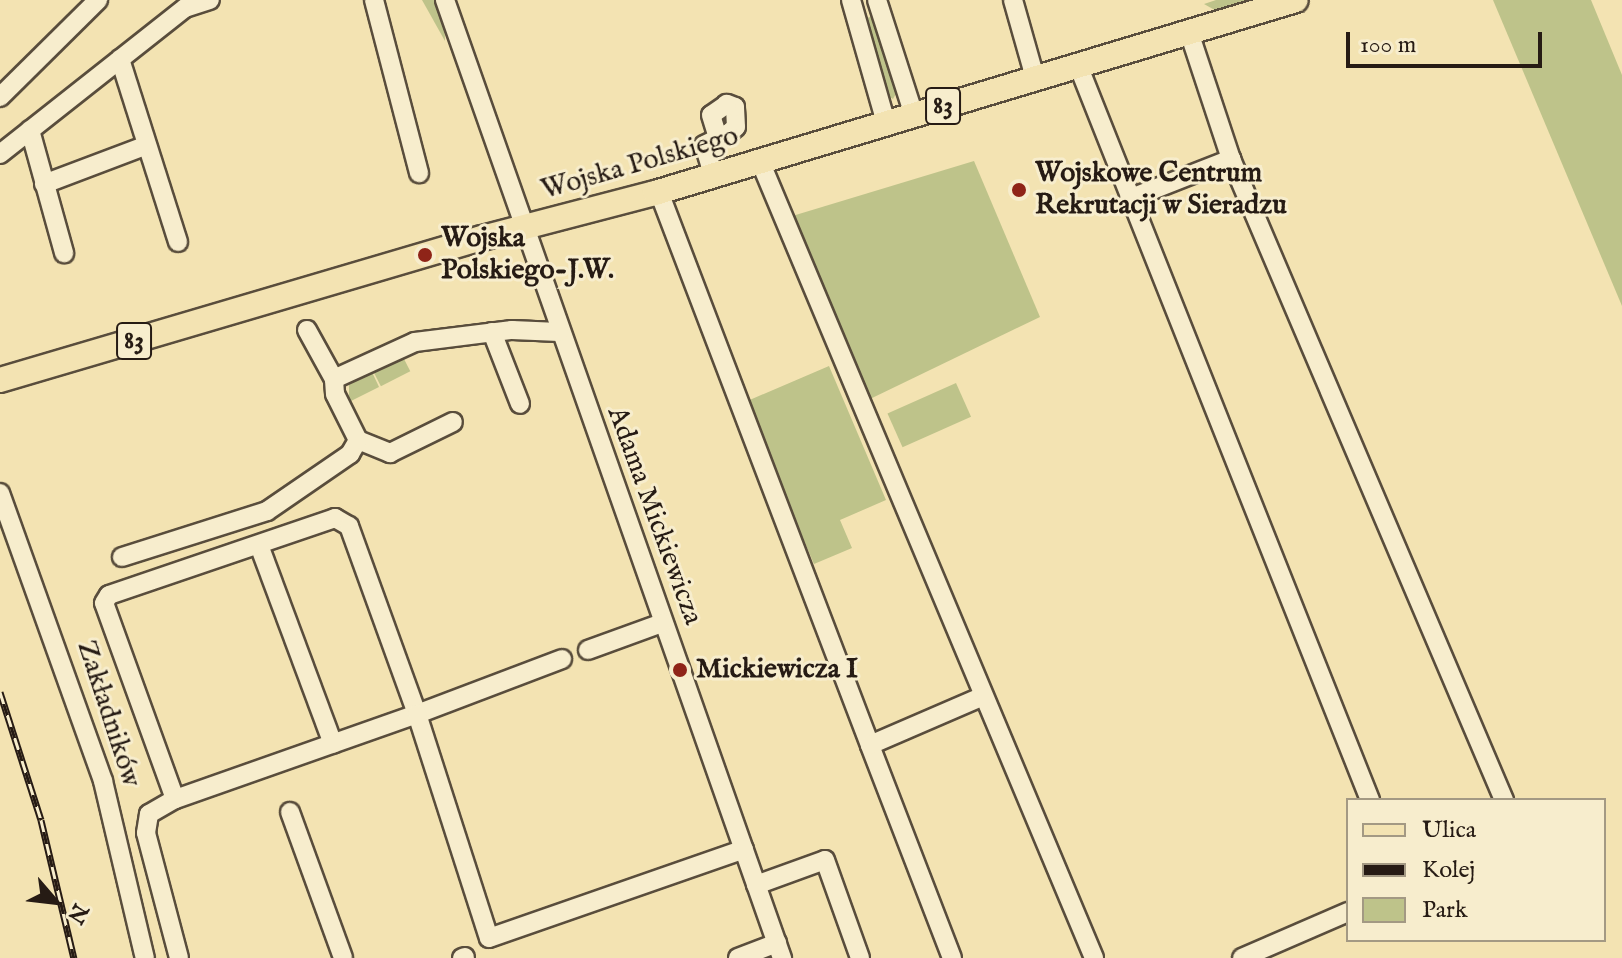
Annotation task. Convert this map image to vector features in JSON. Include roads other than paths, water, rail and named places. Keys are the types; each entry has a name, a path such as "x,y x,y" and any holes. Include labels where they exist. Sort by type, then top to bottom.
{"main road":[{"name":"Wojska Polskiego","path":"0,380 524,227 659,192 1296,0"}],"street":[{"path":"0,97 98,0"},
{"path":"0,154 185,8 210,0"},
{"path":"374,0 419,173"},
{"name":"Adama Mickiewicza","path":"445,0 559,332 780,951"},
{"path":"1013,0 1035,78"},
{"path":"886,123 853,7 878,4 914,115"},
{"path":"1189,32 1231,159 1503,798"},
{"path":"120,59 178,242"},
{"path":"1078,65 1369,798"},
{"path":"30,130 64,253"},
{"path":"713,174 704,145 718,138"},
{"path":"44,184 147,145"},
{"path":"1129,199 1231,159"},
{"path":"760,161 1094,958"},
{"path":"659,192 662,227 952,958"},
{"path":"307,330 334,379 335,394 358,440 390,453 453,422"},
{"path":"334,379 415,342 492,332 559,332"},
{"path":"492,332 520,404"},
{"path":"122,557 267,511 350,454 358,440"},
{"name":"Zakładników","path":"0,493 103,781 145,958"},
{"path":"175,799 104,603 109,595 335,518 349,526 417,714 489,938 744,849"},
{"path":"259,545 333,744"},
{"path":"588,650 662,623"},
{"path":"179,958 146,833 149,814 175,799 562,659"},
{"path":"870,745 983,696"},
{"path":"290,812 343,958"},
{"path":"756,885 825,860 860,958"},
{"path":"1242,958 1346,913"},
{"path":"738,958 780,951"}],"railway":[{"path":"0,692 41,820 74,958"}],"place":[{"name":"Wojskowe Centrum Rekrutacji w Sieradzu","path":"1019,190"},
{"name":"Wojska Polskiego-J.W.","path":"425,255"},
{"name":"Mickiewicza I","path":"680,670"}]}
